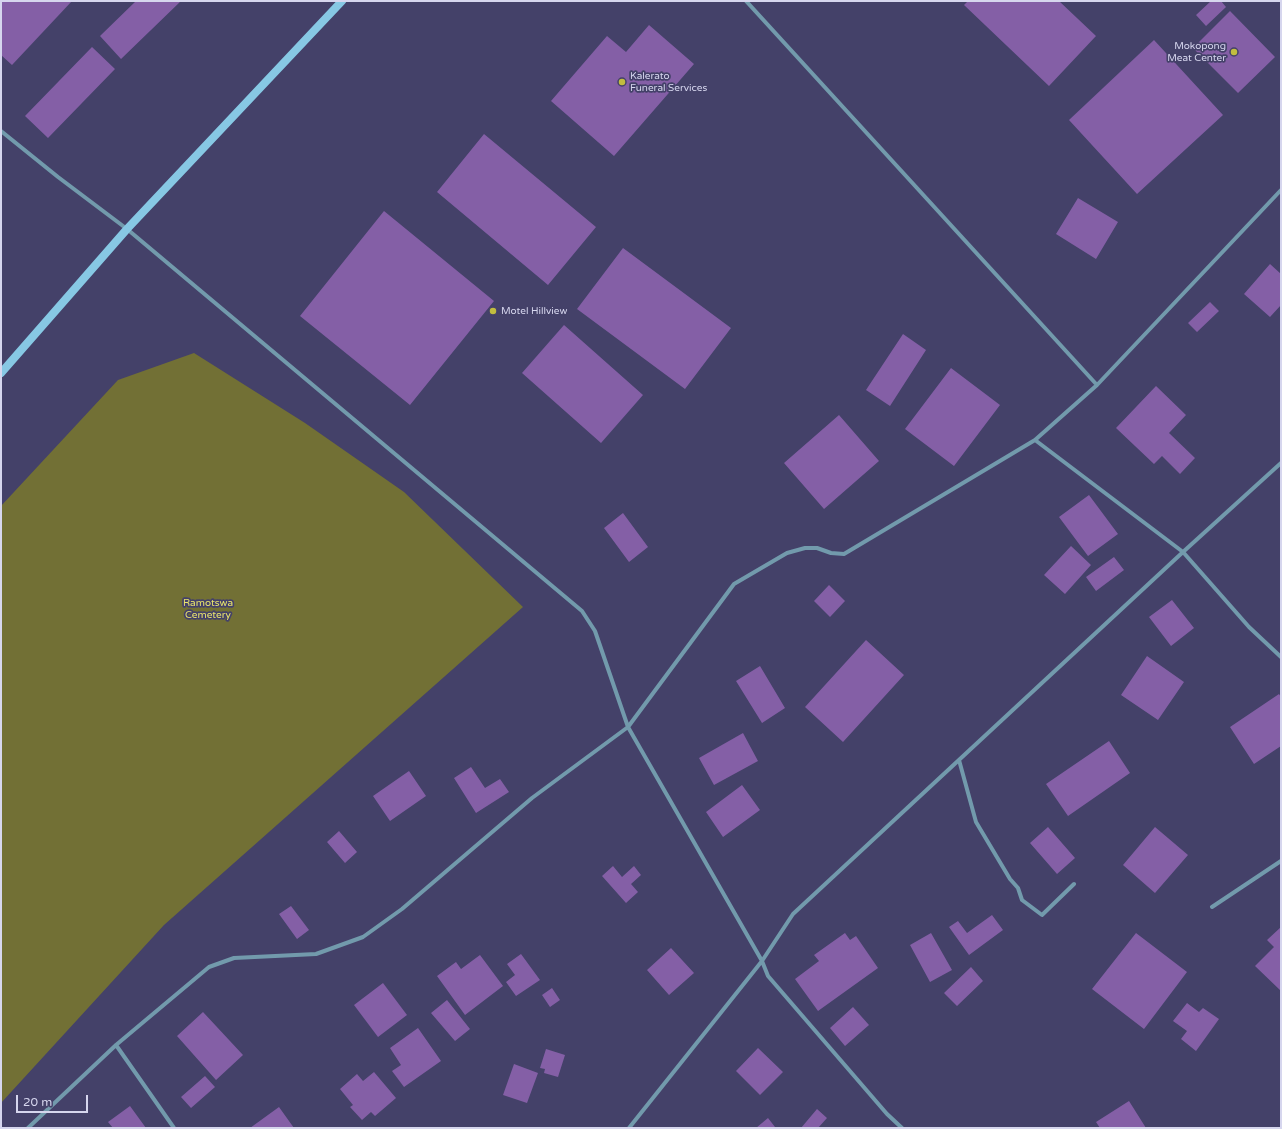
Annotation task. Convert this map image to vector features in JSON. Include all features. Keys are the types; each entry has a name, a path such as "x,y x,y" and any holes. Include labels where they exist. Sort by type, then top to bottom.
{"main road":[{"path":"1,373 127,228 342,1"}],"street":[{"path":"746,1 1097,385"},
{"path":"1,131 58,177 127,228 582,611 595,631 628,727 762,961 768,976 887,1114 902,1128"},
{"path":"28,1128 116,1045 209,967 234,958 316,954 363,937 402,909 532,798 628,727 734,584 787,552 805,548 816,548 831,553 844,554 952,491 1035,440 1097,385 1281,190"},
{"path":"1035,440 1183,552 1249,627 1281,657"},
{"path":"629,1128 762,961 793,914 1281,463"},
{"path":"959,760 976,822 1010,879 1018,888 1022,900 1042,915 1074,884"},
{"path":"1212,907 1281,861"},
{"path":"116,1045 174,1128"}],"green space":[{"name":"Ramotswa Cemetery","path":"194,353 305,423 404,492 523,607 164,925 1,1103 1,506 118,380"}],"building":[{"path":"1,1 72,1 12,65 1,55"},
{"path":"136,1 181,1 121,59 100,36"},
{"path":"968,1 1059,1 1096,36 1049,86 964,5"},
{"path":"1211,1 1221,1 1226,7 1206,26 1196,15"},
{"name":"Mokopong Meat Center","path":"1230,11 1275,57 1238,93 1193,48"},
{"name":"Kalerato Funeral Services","path":"649,25 694,64 614,156 551,101 607,36 626,52"},
{"path":"1154,40 1223,115 1137,194 1069,120"},
{"path":"92,47 115,69 48,138 25,116"},
{"path":"484,134 596,227 548,285 437,192"},
{"path":"1078,198 1118,222 1096,259 1056,234"},
{"path":"384,211 494,301 410,405 300,316"},
{"path":"623,248 731,328 685,389 577,309"},
{"path":"1270,264 1281,274 1281,305 1270,317 1244,294"},
{"path":"1210,302 1219,311 1197,332 1188,323"},
{"path":"564,325 643,395 601,443 522,373"},
{"path":"903,334 926,350 890,406 866,390"},
{"path":"951,368 1000,405 954,466 905,429"},
{"path":"1156,386 1186,415 1169,433 1195,458 1180,474 1162,456 1154,464 1116,428"},
{"path":"839,415 879,461 824,509 784,463"},
{"path":"1089,495 1118,534 1088,556 1059,517"},
{"path":"623,513 648,547 629,562 604,528"},
{"path":"1071,546 1091,565 1065,594 1044,575"},
{"path":"1114,557 1124,570 1096,591 1086,577"},
{"path":"829,585 845,601 830,617 814,601"},
{"path":"1172,600 1194,628 1171,646 1149,617"},
{"path":"866,640 904,675 843,742 805,707"},
{"path":"1147,656 1184,682 1158,720 1121,695"},
{"path":"760,666 785,708 762,723 736,681"},
{"path":"1279,694 1281,697 1281,746 1254,764 1230,727"},
{"path":"743,733 758,761 714,785 699,758"},
{"path":"1109,741 1130,773 1068,816 1046,784"},
{"path":"471,767 485,788 500,779 509,792 476,813 454,778"},
{"path":"409,771 426,796 390,821 373,796"},
{"path":"742,785 760,810 723,837 706,812"},
{"path":"1048,827 1075,858 1057,874 1030,843"},
{"path":"1155,827 1188,855 1155,893 1123,865"},
{"path":"339,831 357,852 345,863 327,842"},
{"path":"613,866 622,877 634,866 641,875 631,884 638,892 626,903 602,876"},
{"path":"291,906 309,930 297,939 279,914"},
{"path":"992,915 1003,930 969,955 949,927 958,921 967,933"},
{"path":"1281,927 1281,991 1255,966 1274,947 1267,940"},
{"path":"845,933 850,940 856,936 878,968 818,1011 795,979 819,961 814,955"},
{"path":"931,933 952,970 930,982 910,945"},
{"path":"1136,933 1187,972 1144,1029 1092,989"},
{"path":"671,948 694,973 669,995 647,970"},
{"path":"521,954 540,980 516,996 506,982 515,975 507,964"},
{"path":"480,955 503,986 465,1015 437,976 456,962 461,969"},
{"path":"971,967 983,981 957,1006 944,993"},
{"path":"383,983 407,1015 378,1037 354,1005"},
{"path":"552,988 560,1000 550,1007 542,995"},
{"path":"447,1000 470,1029 455,1041 431,1013"},
{"path":"1187,1003 1199,1012 1203,1008 1219,1019 1196,1051 1181,1039 1187,1031 1173,1021"},
{"path":"853,1007 869,1025 845,1046 830,1028"},
{"path":"203,1012 243,1055 216,1080 177,1036"},
{"path":"418,1028 441,1061 404,1087 392,1071 401,1065 390,1048"},
{"path":"758,1048 783,1072 760,1095 736,1071"},
{"path":"546,1049 565,1055 558,1077 544,1073 545,1069 540,1068"},
{"path":"514,1064 538,1073 527,1103 503,1095"},
{"path":"374,1072 396,1098 375,1116 371,1112 362,1120 350,1107 353,1105 340,1089 357,1074 363,1081"},
{"path":"205,1076 215,1087 191,1108 181,1097"},
{"path":"1129,1101 1146,1128 1100,1128 1096,1122"},
{"path":"130,1106 146,1128 113,1128 108,1122"},
{"path":"279,1107 294,1128 250,1128"},
{"path":"817,1109 827,1118 818,1128 801,1128"},
{"path":"768,1118 775,1127 774,1128 756,1128"}],"place":[{"name":"Mokopong Meat Center","path":"1234,52"},
{"name":"Kalerato Funeral Services","path":"622,82"},
{"name":"Motel Hillview","path":"493,311"}]}
